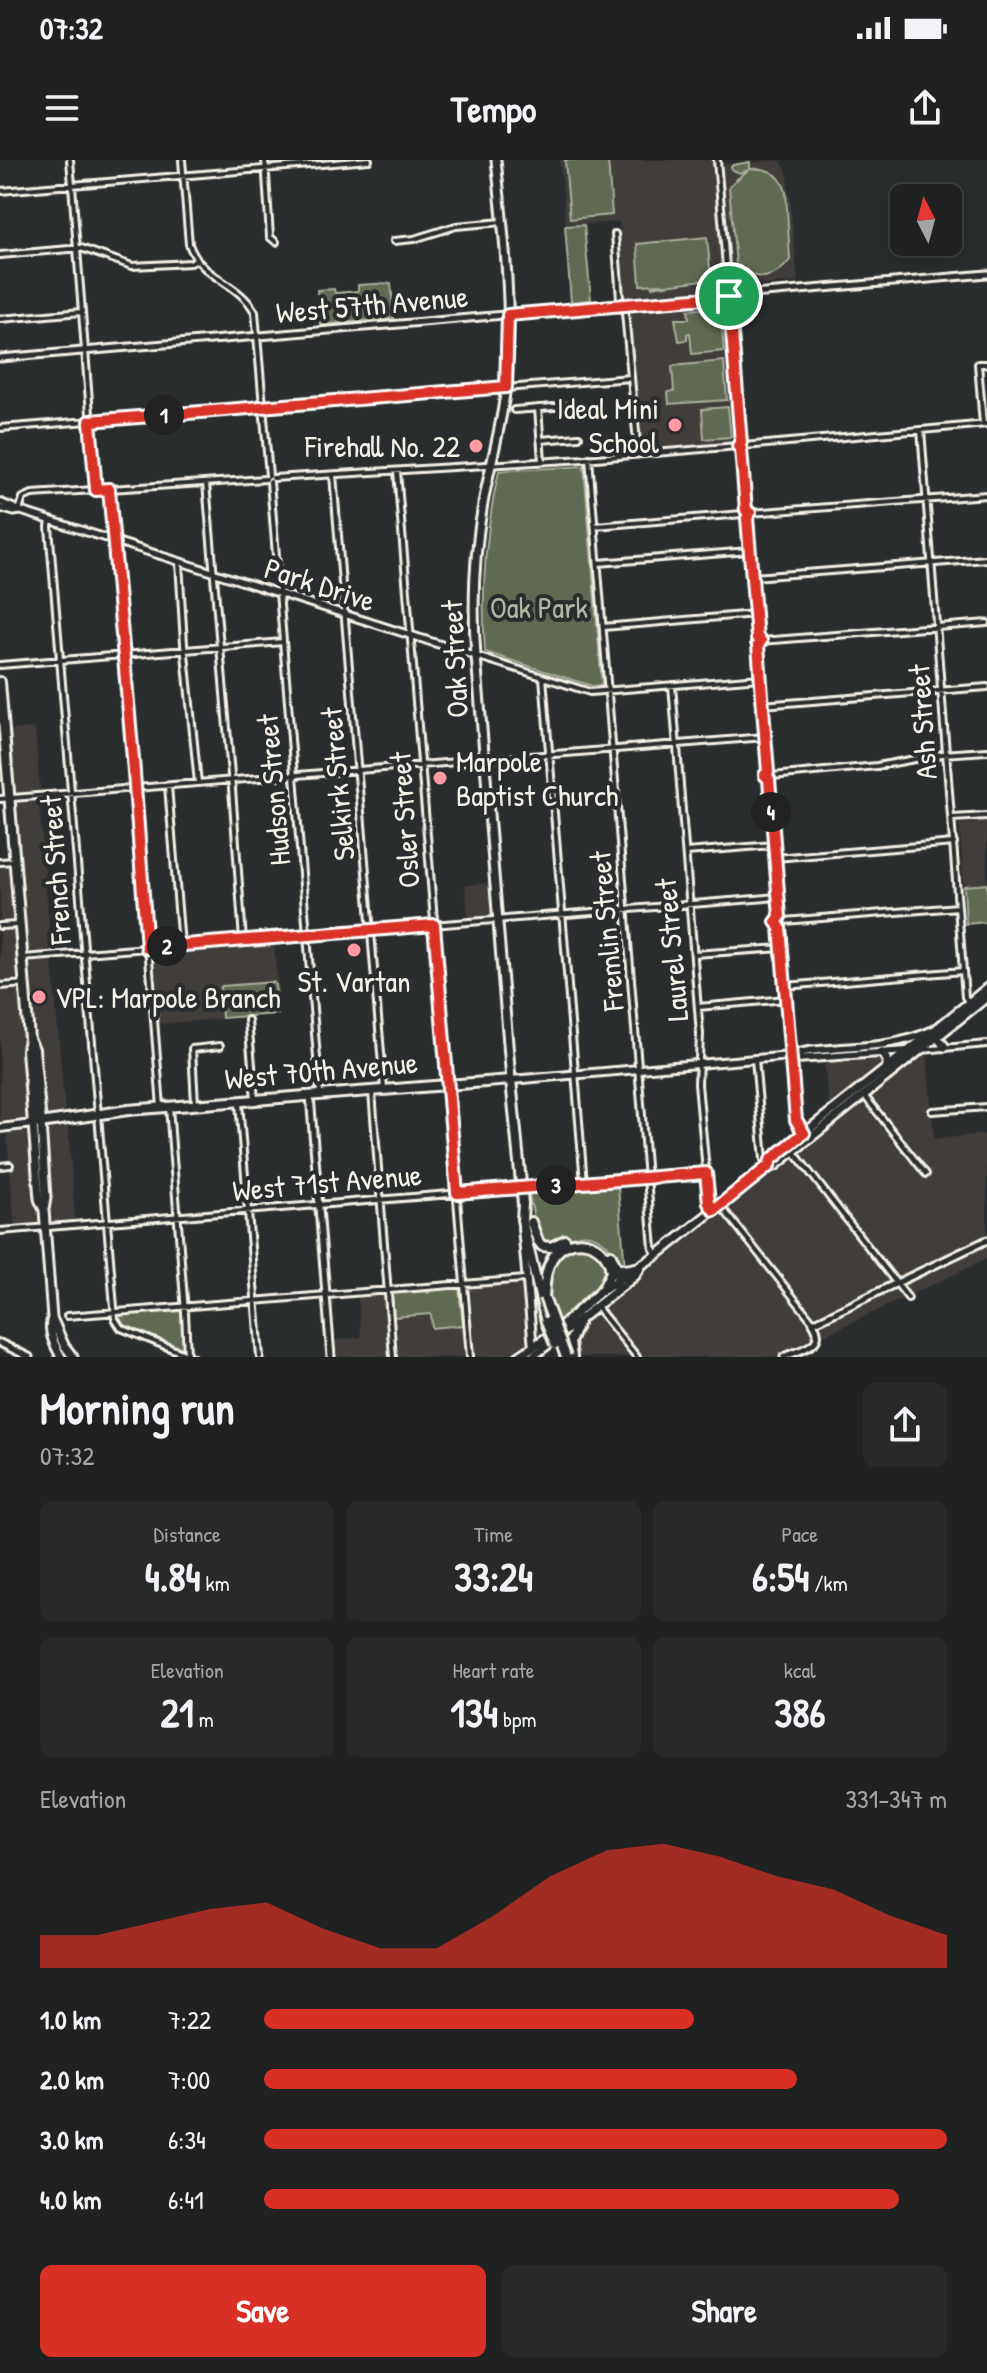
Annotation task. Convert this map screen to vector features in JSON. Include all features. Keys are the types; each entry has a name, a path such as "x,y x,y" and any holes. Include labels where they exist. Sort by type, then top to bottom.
{"highway":[{"path":"0,682 5,799 15,861 29,1039 27,1050 37,1124"},
{"name":"West 70th Avenue","path":"37,1124 98,1113 511,1080"},
{"name":"Oak Street","path":"511,1080 526,1221 542,1294 567,1356"},
{"path":"526,1221 542,1246 551,1247 573,1237 590,1238 607,1249 617,1267 617,1285"},
{"path":"542,1294 552,1258 564,1246 578,1242 592,1243 606,1255 611,1272 602,1290"},
{"path":"617,1267 626,1270 640,1267"},
{"path":"567,1356 580,1319"}],"main road":[{"name":"Oak Street","path":"496,160 508,315 506,387 483,501 475,563 474,606 511,1080"},
{"path":"791,1149 804,1133 887,1069 937,1037 987,988"},
{"path":"518,1357 533,1355 580,1319 617,1285 769,1166 771,1160 791,1149 915,1050 939,1027 987,997"},
{"name":"West 70th Avenue","path":"511,1080 894,1044 939,1027"},
{"path":"937,1037 945,1047"},
{"name":"West 70th Avenue","path":"791,1056 797,1059 915,1050"},
{"path":"882,1053 887,1060 887,1069"},
{"name":"West 70th Avenue","path":"0,1128 37,1124"},
{"path":"37,1124 39,1199 44,1210 50,1325 64,1356"},
{"name":"Oak Street","path":"526,1221 525,1279 533,1355"},
{"path":"533,1355 602,1290 617,1285"}],"street":[{"path":"70,160 96,490"},
{"path":"0,255 82,248 132,266 191,263 196,260 189,244 182,160"},
{"path":"265,160 270,237 276,242"},
{"path":"0,191 369,160"},
{"path":"717,160 796,1120 804,1133"},
{"path":"394,241 414,239 456,226 502,222"},
{"path":"615,234 638,454"},
{"name":"Hudson Street","path":"196,260 249,301 255,312 320,1094"},
{"name":"West 57th Avenue","path":"0,358 987,274"},
{"path":"0,319 82,312"},
{"path":"19,511 21,501 28,495 589,458 985,424 978,364 987,364"},
{"path":"0,428 631,378"},
{"path":"514,410 567,406"},
{"path":"538,408 542,461"},
{"name":"Ash Street","path":"921,430 965,997 971,1005"},
{"path":"540,440 579,437"},
{"name":"Fremlin Street","path":"589,458 647,1178 653,1248 657,1255"},
{"name":"Osler Street","path":"397,471 470,1357"},
{"name":"Selkirk Street","path":"333,475 384,1089"},
{"path":"206,483 243,940"},
{"path":"109,489 147,948 178,1216 189,1356 121,1328 115,1322 114,1312"},
{"path":"595,526 987,495"},
{"name":"Park Drive","path":"0,505 16,507 19,511 583,690 608,691 760,678"},
{"name":"French Street","path":"50,521 114,1312"},
{"path":"598,563 749,551"},
{"path":"752,577 987,559"},
{"path":"179,562 198,783"},
{"path":"603,627 755,614"},
{"path":"758,641 987,623"},
{"path":"0,665 283,642"},
{"path":"543,677 584,1183"},
{"name":"Laurel Street","path":"672,685 698,1007 698,1084 709,1203 717,1208 819,1332 814,1343 784,1357"},
{"path":"762,705 987,687"},
{"path":"5,799 765,737"},
{"path":"769,776 987,751"},
{"path":"168,786 181,945"},
{"path":"952,818 987,816"},
{"path":"775,858 954,843"},
{"path":"686,852 774,845"},
{"path":"0,862 15,861"},
{"path":"23,958 778,897"},
{"path":"781,922 958,907"},
{"path":"0,926 20,925"},
{"path":"694,954 782,948"},
{"path":"785,986 963,971"},
{"path":"0,986 25,984"},
{"path":"698,1007 786,999"},
{"path":"248,1020 255,1099"},
{"name":"West 70th Avenue","path":"915,1050 987,1044"},
{"path":"195,1104 192,1049 220,1046"},
{"path":"755,1059 764,1160 769,1166"},
{"path":"371,1090 393,1357"},
{"path":"861,1092 926,1174"},
{"path":"310,1095 331,1357"},
{"path":"239,1101 260,1357"},
{"path":"932,1111 987,1107"},
{"path":"791,1149 908,1298"},
{"path":"0,1166 10,1165"},
{"name":"West 71st Avenue","path":"0,1231 706,1173"},
{"path":"813,1323 987,1240"},
{"path":"67,1316 525,1279"},
{"path":"596,1306 637,1357"},
{"path":"0,1343 29,1357"}],"shaded area":[{"path":"560,160 714,160 715,165 780,160 787,171 798,282 624,297 619,222 566,226"},
{"path":"722,300 726,303 738,441 641,451 628,308"},
{"path":"35,728 40,789 38,792 16,794 10,730"},
{"path":"39,800 51,949 50,952 31,954 28,951 16,804 18,801"},
{"path":"987,821 987,884 964,886 959,824"},
{"path":"0,866 10,868 14,918 13,921 0,922"},
{"path":"489,883 491,915 468,918 465,885"},
{"path":"13,928 19,979 0,983 0,929"},
{"path":"274,944 280,1014 160,1024 154,953"},
{"path":"52,959 65,1112 52,1116 44,1113 29,962"},
{"path":"17,988 20,991 28,1117 25,1120 0,1122 0,989"},
{"path":"922,1052 927,1052 934,1139 987,1134 987,1238 900,1277 895,1275 821,1184 800,1151 862,1102 918,1171 925,1167 894,1125 888,1124 869,1095"},
{"path":"878,1055 883,1058 883,1066 829,1106 826,1060"},
{"path":"68,1124 75,1218 73,1221 54,1223 51,1221 45,1130"},
{"path":"25,1131 30,1134 38,1222 18,1226 14,1223 7,1135"},
{"path":"793,1159 889,1277 889,1282 816,1317 728,1208 787,1160"},
{"path":"720,1214 803,1316 813,1331 812,1338 805,1345 779,1357 640,1357 603,1307"},
{"path":"987,1244 987,1259 823,1336 819,1323"},
{"path":"522,1283 527,1346 509,1357 474,1357 469,1287"},
{"path":"379,1294 384,1297 389,1357 335,1357 334,1340 361,1337 358,1298"},
{"path":"431,1314 433,1327 463,1325 466,1357 397,1357 394,1317"},
{"path":"593,1314 604,1319 634,1357 578,1357 572,1345 582,1323"}],"green space":[{"path":"565,160 608,160 612,215 570,219"},
{"path":"750,162 750,169 763,169 777,176 786,192 790,260 779,271 766,277 752,275 736,265 729,186 748,170 740,173 731,167"},
{"path":"584,225 591,300 571,302 565,226"},
{"path":"707,237 711,279 651,287 663,284 640,285 637,244"},
{"path":"391,283 394,318 320,325 317,290 334,289 335,293 358,291 358,285"},
{"path":"720,307 724,351 692,354 690,333 687,340 679,341 675,319 689,319 688,310"},
{"path":"724,361 727,400 669,404 668,392 674,391 672,366"},
{"path":"728,407 731,437 704,439 702,409"},
{"name":"Oak Park","path":"584,466 602,685 592,686 485,652 484,629 487,538 499,471"},
{"path":"987,884 987,922 966,924 964,886"},
{"path":"273,982 278,1014 222,1018 222,986"},
{"path":"618,1186 625,1268 606,1244 590,1235 545,1245 538,1238 530,1192"},
{"path":"586,1244 604,1257 606,1277 555,1325 547,1281 555,1258 561,1250"},
{"path":"459,1288 463,1325 432,1328 431,1314 394,1317 394,1293 428,1293"},
{"path":"180,1311 184,1349 121,1324 118,1319 121,1315"}],"place":[{"name":"Ideal Mini School","path":"675,425"},
{"name":"Firehall No. 22","path":"476,446"},
{"name":"Marpole Baptist Church","path":"440,778"},
{"name":"St. Vartan","path":"354,950"},
{"name":"VPL: Marpole Branch","path":"39,997"}],"route":[{"path":"729,296 741,443 738,446 741,449 746,510 750,513 747,518 757,638 761,641 758,645 768,772 765,778 769,779 780,917 776,922 780,925 796,1120 804,1133 714,1210 709,1203 706,1173 457,1193 434,925 147,948 109,489 96,490 90,421 506,387 508,315 729,296"}]}
